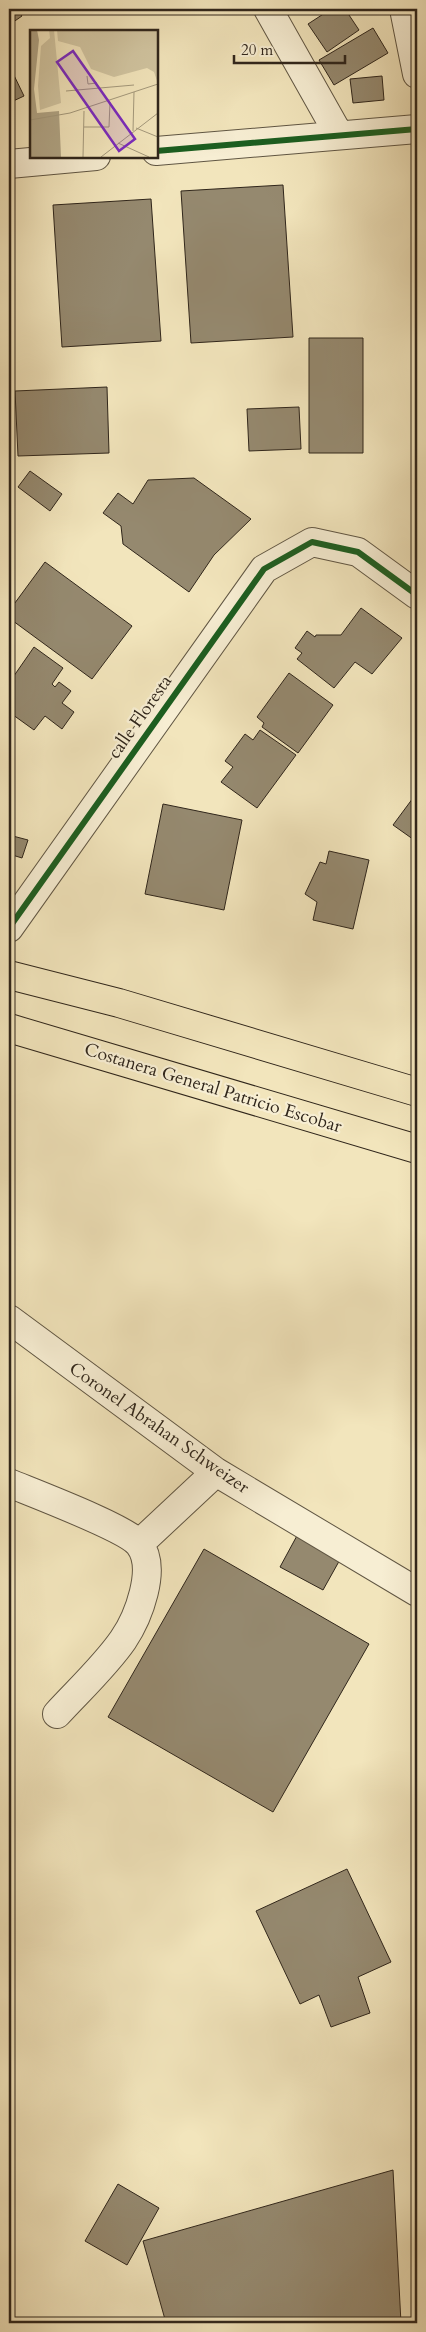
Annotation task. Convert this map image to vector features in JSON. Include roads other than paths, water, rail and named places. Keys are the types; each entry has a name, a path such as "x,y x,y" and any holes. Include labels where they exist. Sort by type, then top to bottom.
{"highway":[{"path":"9,975 118,1002 417,1092"},
{"name":"Costanera General Patricio Escobar","path":"9,1028 417,1149"}],"street":[{"path":"268,9 339,135"},
{"path":"404,9 417,74"},
{"path":"158,151 417,129"},
{"path":"9,164 74,158"},
{"name":"calle Floresta","path":"9,928 264,569 312,542 358,552 417,595"},
{"name":"Coronel Abrahan Schweizer","path":"9,1319 216,1472 417,1592"},
{"path":"139,1544 216,1472"},
{"path":"9,1483 120,1531 139,1544 147,1565 144,1595 123,1640 57,1714"}]}
